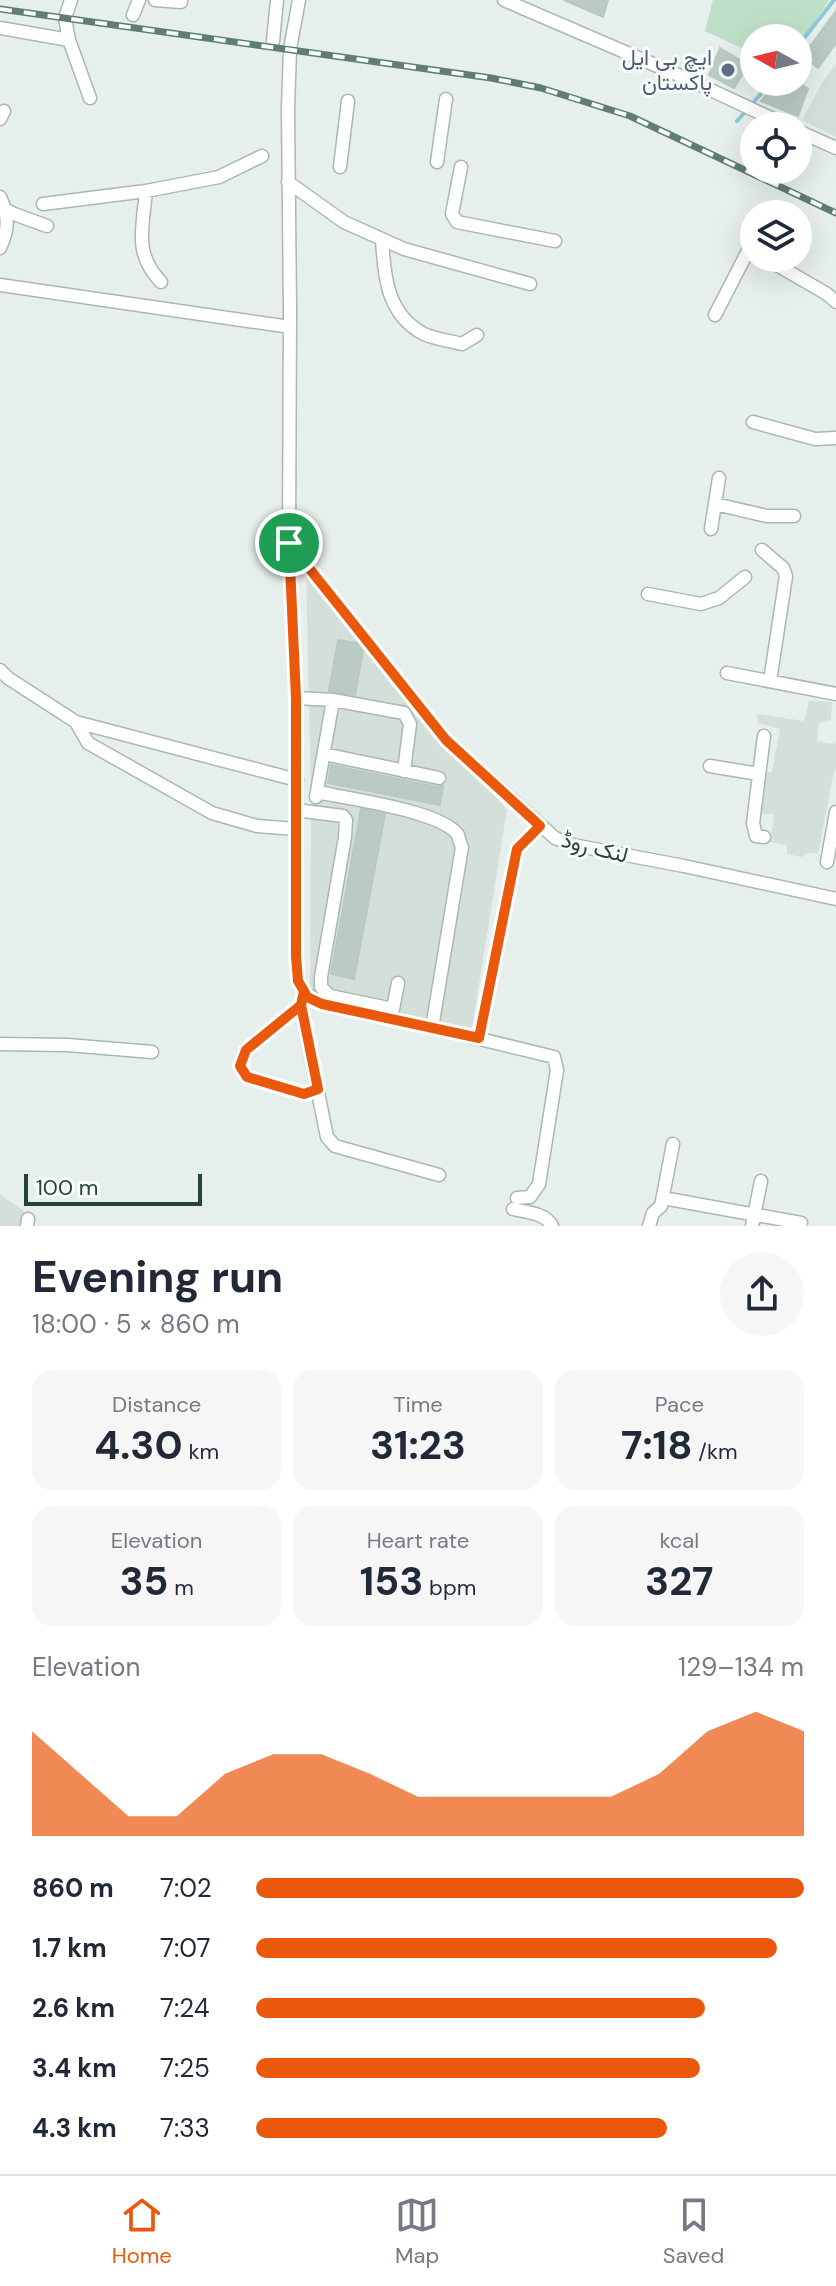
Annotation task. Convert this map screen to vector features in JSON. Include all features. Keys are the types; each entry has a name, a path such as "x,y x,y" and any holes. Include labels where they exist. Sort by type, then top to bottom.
{"street":[{"path":"133,15 139,0"},
{"path":"155,0 181,0"},
{"path":"273,41 277,0"},
{"path":"299,0 290,49 288,182 289,543 296,698 298,981 307,997 322,1004 554,1057 557,1064 539,1184 530,1197 515,1204 543,1216 552,1226"},
{"path":"504,0 757,112"},
{"path":"68,1 65,18 69,40 90,98"},
{"path":"0,28 69,40"},
{"path":"437,162 446,99"},
{"path":"340,167 348,101"},
{"path":"812,137 836,148"},
{"path":"43,204 146,191 219,177 262,156"},
{"path":"461,167 452,214 457,222 555,241"},
{"path":"288,182 344,222 404,249 530,284"},
{"path":"146,191 142,247 149,269 161,282"},
{"path":"3,203 14,214 47,226"},
{"path":"0,248 8,217 3,203"},
{"path":"382,239 386,284 393,305 412,326 426,335 462,344 477,335"},
{"path":"715,315 740,266"},
{"path":"789,272 836,302"},
{"path":"0,285 290,327"},
{"path":"753,422 815,439 836,438"},
{"path":"711,529 719,478"},
{"path":"715,504 767,516 794,516"},
{"name":"لنک روڈ","path":"289,543 446,740 555,838 573,845 836,899"},
{"path":"762,550 783,568 786,576 770,681"},
{"path":"648,594 701,604 719,598 745,577"},
{"path":"0,670 76,722 297,780"},
{"path":"727,673 836,694"},
{"path":"296,698 333,700 399,712 406,716 410,734 404,771"},
{"path":"314,812 333,700"},
{"path":"76,722 88,743 212,813 257,826 296,829"},
{"path":"764,736 753,823 756,836 764,837"},
{"path":"324,754 439,778"},
{"path":"710,766 759,774"},
{"path":"317,792 419,814 446,825 458,835 462,847 432,1028"},
{"path":"296,810 343,816 346,820 321,987 338,999 393,1009 398,983"},
{"path":"827,862 836,812"},
{"path":"479,1038 517,849 540,826"},
{"path":"304,991 301,1005 327,1137 335,1146 439,1175"},
{"path":"301,1005 246,1050 240,1066 247,1077 304,1094 318,1089"},
{"path":"0,1044 68,1045 152,1052"},
{"path":"649,1226 653,1213 661,1206 673,1144"},
{"path":"753,1221 761,1181"},
{"path":"663,1198 753,1221 801,1223"}],"shaded area":[{"path":"836,64 836,137 812,125 812,112 806,112"},
{"path":"306,569 507,810 472,1028 310,996 311,798"},
{"path":"809,701 832,702 831,720 819,723 817,741 830,744 836,741 836,770 818,854 807,853 802,857 787,854 787,845 770,842 774,814 758,814 764,772 772,772 780,729 758,723 757,714 804,721"},
{"path":"0,1194 25,1212 23,1226 0,1226"}],"green space":[{"path":"713,0 829,0 812,26 740,24 740,47 705,31"}],"building":[{"path":"564,0 608,0 603,17"},
{"path":"836,11 836,43 818,68 812,63 812,44"},
{"name":"ایچ بی ایل پاکستان","path":"720,48 740,60 740,78 734,88 709,75"},
{"path":"765,96 805,96 799,112 788,112 761,101"},
{"path":"338,640 357,643 363,651 355,695 329,691"},
{"path":"331,765 443,786 440,805 328,783"},
{"path":"361,809 385,814 354,979 331,974"}],"waterway":[{"path":"812,28 834,0"},
{"path":"752,104 759,96"},
{"path":"737,121 746,111"}],"railway":[{"path":"0,9 491,78 541,88 630,116 836,213"}],"place":[{"name":"ایچ بی ایل پاکستان","path":"728,70"}],"route":[{"path":"289,543 296,698 296,956 298,981 304,991 301,1005 246,1050 240,1066 247,1077 304,1094 318,1089 301,1005 304,991 307,997 322,1004 479,1038 517,849 540,826 446,740 289,543"}]}
